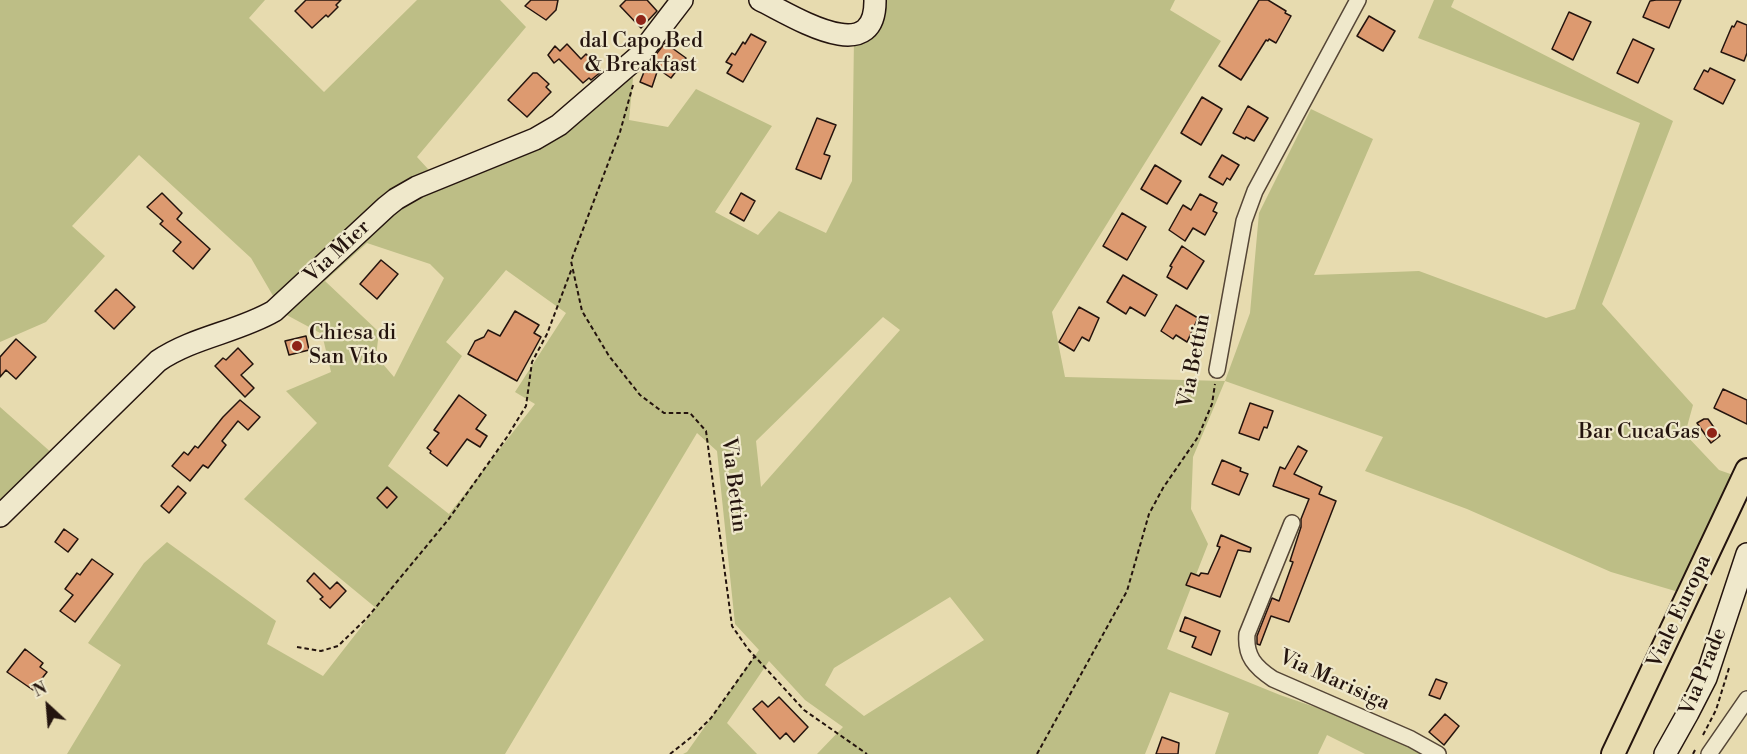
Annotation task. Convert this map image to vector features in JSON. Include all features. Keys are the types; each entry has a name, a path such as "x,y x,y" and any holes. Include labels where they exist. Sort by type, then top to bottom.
{"main road":[{"name":"Viale Europa","path":"1613,754 1747,470"}],"street":[{"name":"Via Mier","path":"0,516 158,361 176,350 256,321 274,310 396,199 417,187 522,145 546,133 575,112 639,56 682,0"},
{"path":"760,0 824,31 843,36 860,33 867,28 872,21 875,0"},
{"name":"Via Bettin","path":"1217,370 1244,221 1255,191 1358,0"},
{"name":"Via Marisiga","path":"1292,523 1247,634 1246,646 1250,658 1261,671 1273,679 1411,739 1438,754"},
{"name":"Via Prade","path":"1665,754 1706,678 1747,554"},
{"path":"1709,754 1747,699"}],"path":[{"name":"Via Bettin","path":"639,56 620,132 571,261 582,311 609,356 640,396 664,413 690,412 706,431 732,626 755,656 804,710 867,754"},
{"path":"297,648 321,651 338,646 367,618 448,520 507,437 526,406 532,362 547,333 572,266"},
{"name":"Via Bettin","path":"1037,754 1127,591 1149,514 1163,488 1198,437 1212,404 1217,370"},
{"path":"669,754 694,735 711,718 755,656"},
{"path":"1693,754 1716,710"}],"green space":[{"path":"0,0 265,0 249,18 324,92 417,0 500,0 526,27 417,157 439,181 548,136 634,68 629,120 668,127 696,89 772,126 715,212 758,235 779,211 826,233 852,181 854,38 878,0 1175,0 1170,10 1221,41 1052,312 1065,377 1225,381 1193,457 1191,509 1208,544 1167,649 1280,695 1370,726 1430,754 1365,754 1327,735 1318,754 1215,754 1229,713 1170,692 1145,754 817,754 843,727 805,700 769,661 727,723 757,754 683,754 687,752 759,650 735,624 717,451 697,433 505,754 67,754 121,665 88,643 144,563 167,542 276,621 267,644 323,676 376,608 244,499 317,423 286,391 331,372 322,334 283,313 251,258 139,155 72,226 105,256 46,322 0,342","holes":["367,243 430,264 444,278 394,377 376,356 379,332 325,281","506,270 566,313 515,392 535,404 449,514 388,466 462,356 446,342","883,317 900,330 761,487 756,441","950,597 984,640 864,716 825,685 834,668"]},
{"path":"1434,0 1454,0 1451,7 1673,121 1602,304 1693,405 1685,434 1719,470 1739,477 1682,593 1611,572 1467,509 1365,471 1383,437 1225,381 1250,313 1259,213 1311,109 1373,139 1314,275 1419,271 1546,318 1575,309 1640,123 1418,38"},
{"path":"0,407 62,462 0,523"}],"building":[{"path":"306,0 341,0 336,5 338,7 328,17 326,15 312,28 295,11"},
{"path":"531,0 558,0 556,10 546,20 525,6"},
{"name":"dal Capo Bed & Breakfast","path":"626,0 647,0 657,11 641,28 620,6"},
{"path":"1259,0 1268,0 1291,16 1276,43 1269,39 1266,40 1241,80 1219,66"},
{"path":"1681,0 1669,28 1643,17 1650,1"},
{"path":"1569,12 1591,22 1573,60 1552,49"},
{"path":"1369,16 1395,31 1383,51 1357,36"},
{"path":"1737,21 1747,25 1747,53 1744,61 1721,52 1732,26 1734,27"},
{"path":"751,34 766,42 743,82 727,73 732,65 726,62 732,53 735,55 743,42 745,44"},
{"path":"1633,39 1654,49 1638,83 1617,73"},
{"path":"665,43 686,58 671,78 658,69 652,87 640,82 646,67"},
{"path":"567,44 581,59 586,54 602,71 583,83 559,59 554,63 548,55 555,46 560,51"},
{"path":"1710,68 1735,80 1723,104 1694,89 1704,70 1708,72"},
{"path":"533,73 537,73 549,84 546,87 551,92 527,117 508,100"},
{"path":"1202,97 1222,109 1201,145 1181,133"},
{"path":"1248,106 1268,118 1254,141 1233,133"},
{"path":"817,118 836,125 824,154 830,156 821,179 796,169"},
{"path":"1222,155 1239,165 1230,180 1227,178 1223,185 1209,177"},
{"path":"1155,165 1181,181 1167,204 1141,189"},
{"path":"162,193 182,213 177,219 210,249 193,269 173,251 181,242 160,224 163,221 147,207"},
{"path":"741,193 755,201 744,221 730,213"},
{"path":"1200,194 1217,203 1213,211 1217,213 1205,235 1193,228 1185,241 1169,230 1183,205 1191,210"},
{"path":"1122,213 1146,227 1127,260 1103,246"},
{"path":"1182,246 1204,261 1187,289 1167,277 1172,267 1170,266"},
{"path":"381,260 398,274 377,299 360,284"},
{"path":"1123,275 1157,295 1145,316 1130,307 1126,314 1107,302"},
{"path":"116,289 135,307 114,329 95,311"},
{"path":"1176,305 1198,318 1187,342 1176,335 1173,339 1161,331"},
{"path":"1079,307 1099,318 1089,341 1082,337 1074,351 1059,342"},
{"path":"515,311 539,325 534,333 541,337 517,381 468,354 475,341 484,337 488,330 500,336"},
{"name":"Chiesa di San Vito","path":"306,336 309,350 289,355 285,341"},
{"path":"16,339 36,357 16,379 6,370 0,377 0,357"},
{"path":"238,348 253,364 241,375 254,388 245,397 215,366 223,358 226,360"},
{"path":"1723,389 1747,400 1747,424 1714,408"},
{"path":"459,395 486,415 476,429 487,436 480,447 467,439 447,466 427,448 439,433 434,430"},
{"path":"240,400 260,417 248,430 238,421 222,441 226,445 208,468 203,465 190,481 172,466 184,452 188,455 195,446 198,448"},
{"path":"1250,403 1273,411 1267,428 1264,427 1259,440 1239,433"},
{"path":"1708,419 1720,436 1711,443 1697,423"},
{"path":"1298,446 1307,451 1294,474 1322,487 1319,494 1336,501 1289,622 1271,616 1260,645 1257,644 1257,636 1272,598 1279,601 1293,562 1290,561 1309,499 1273,486 1280,467 1285,469"},
{"path":"1222,460 1241,468 1240,471 1248,474 1239,495 1212,484"},
{"path":"178,486 186,493 169,513 161,506"},
{"path":"387,487 397,497 387,508 377,498"},
{"path":"64,529 78,539 68,552 55,542"},
{"path":"1221,535 1251,548 1250,552 1238,550 1220,597 1186,585 1191,573 1199,576 1201,573 1208,574 1220,547 1217,546"},
{"path":"92,559 113,574 75,622 60,611 73,595 65,589"},
{"path":"314,573 330,589 337,582 346,591 330,608 320,599 323,597 307,581"},
{"path":"1185,617 1220,631 1211,655 1192,647 1196,637 1180,631"},
{"path":"25,649 43,663 40,667 47,672 33,690 7,672"},
{"path":"1436,679 1447,683 1440,699 1429,695"},
{"path":"779,697 808,727 794,742 786,733 780,739 753,709 762,701 768,707"},
{"path":"1445,714 1459,726 1444,745 1429,732"},
{"path":"1162,737 1179,743 1178,754 1156,754"}],"place":[{"name":"dal Capo Bed & Breakfast","path":"641,20"},
{"name":"Chiesa di San Vito","path":"297,346"},
{"name":"Bar CucaGas","path":"1712,433"}]}
